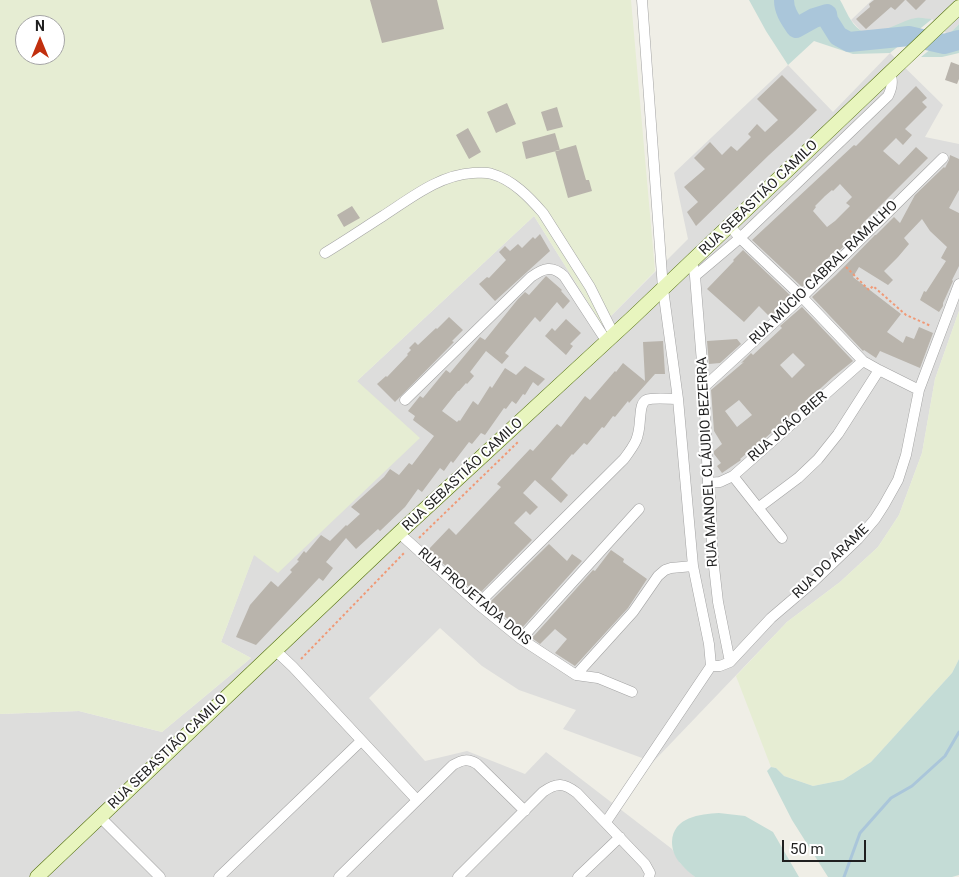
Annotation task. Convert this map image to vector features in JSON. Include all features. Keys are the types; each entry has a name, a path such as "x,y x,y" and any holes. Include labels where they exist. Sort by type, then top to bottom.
{"main road":[{"name":"RUA SEBASTIÃO CAMILO","path":"37,877 275,650 692,262 959,7"}],"street":[{"path":"606,822 711,666 709,644 693,566 678,399 663,289 642,0"},
{"name":"RUA SEBASTIÃO CAMILO","path":"695,276 740,238 888,96 892,84 890,72"},
{"name":"RUA MÚCIO CABRAL RAMALHO","path":"704,387 802,297 943,158"},
{"path":"325,253 432,185 460,174 490,173 516,186 543,213 590,287 610,339"},
{"path":"730,226 863,361 919,390"},
{"name":"RUA MANOEL CLÁUDIO BEZERRA","path":"692,262 695,276 704,387 712,549 718,602 730,662"},
{"path":"405,400 531,277 545,269 552,269 564,276 610,339"},
{"name":"RUA DO ARAME","path":"730,662 771,618 812,583 858,539 892,491 898,480 906,455 919,390 959,284"},
{"name":"RUA JOÃO BIER","path":"708,483 720,482 732,476 863,361"},
{"path":"758,508 798,478 818,459 838,434 879,370"},
{"path":"478,604 624,459 638,438 643,403 652,399 678,399"},
{"path":"732,476 782,538"},
{"path":"521,639 640,509"},
{"name":"RUA PROJETADA DOIS","path":"399,534 478,604 521,639 576,675 598,678 632,692"},
{"path":"576,675 633,612 658,576 671,568 693,566"},
{"path":"275,650 417,800"},
{"path":"711,666 720,666 730,662"},
{"path":"219,877 361,741"},
{"path":"339,877 454,765 466,760 477,764 525,810"},
{"path":"458,877 543,792 557,785 564,785 577,793 645,864 650,873 649,877"},
{"path":"100,817 160,877"},
{"path":"578,877 620,836"}],"path":[{"path":"839,260 869,290 873,286 906,315 942,330"},
{"path":"293,667 517,443"}],"shaded area":[{"path":"749,0 840,0 848,16 860,30 873,33 916,18 932,19 890,53 853,54 814,41 788,65"},
{"path":"872,0 959,0 959,24 948,35 932,19 872,33 861,31 851,20"},
{"path":"959,24 959,53 942,57 921,57 948,35"},
{"path":"890,53 943,105 925,137 959,144 959,311 935,379 922,453 899,515 878,547 840,582 787,622 653,762 563,729 576,710 519,690 482,666 440,628 369,698 425,761 467,751 525,774 546,752 672,849 680,863 695,877 0,877 0,714 79,711 162,732 251,658 221,642 254,554 357,381 534,216 602,325 688,239 674,173 788,65 833,112"},
{"path":"959,659 959,875 952,877 828,877 792,820 767,771 771,767 776,768 784,776 813,786 843,780 871,762 952,673"},
{"path":"719,813 745,816 773,832 799,877 695,877 684,868 673,851 672,842 674,834 677,827 689,818"}],"green space":[{"path":"0,0 631,0 655,271 602,325 534,216 357,381 420,438 278,573 254,555 221,642 251,658 162,732 79,711 0,714"},
{"path":"959,311 959,659 952,673 871,762 843,780 813,786 784,776 776,768 771,767 736,676 787,622 840,582 878,547 899,515 922,453 935,379"}],"building":[{"path":"370,0 437,0 444,29 382,43"},
{"path":"874,0 905,0 895,10 891,7 866,29 856,19 870,7 869,4"},
{"path":"906,0 926,0 916,10"},
{"path":"951,62 959,65 957,84 945,80"},
{"path":"782,75 817,110 696,226 687,212 698,202 684,187 705,169 694,158 710,142 722,155 731,146 737,151 751,137 748,134 757,124 765,132 778,120 757,99"},
{"path":"916,86 927,98 922,102 927,107 905,129 912,135 903,145 896,138 883,151 899,165 916,147 928,158 863,223 865,225 837,253 835,251 802,287 752,240 854,145 856,146","holes":["840,184 852,197 846,203 850,206 827,227 813,211 815,206"]},
{"path":"507,103 516,124 496,133 487,112"},
{"path":"557,107 563,127 547,131 541,112"},
{"path":"468,128 481,152 469,159 456,135"},
{"path":"555,133 560,150 526,159 522,142"},
{"path":"576,145 586,180 589,180 592,191 568,198 555,151"},
{"path":"950,155 959,159 959,190 949,208 959,213 959,266 939,312 920,300 924,291 926,292 946,261 941,258 947,247 930,231 922,219 904,238 909,244 884,271 893,280 888,285 859,267 853,277 901,314 887,332 903,343 906,336 914,339 919,327 933,333 920,368 880,351 876,358 863,351 812,297 894,217 900,223 915,195 945,168"},
{"path":"352,206 360,218 344,227 337,215"},
{"path":"540,234 550,251 495,301 479,284 487,277 489,278 506,260 499,252 505,246 510,251 518,244 522,248 533,237 535,239"},
{"path":"743,250 792,297 770,317 759,306 744,322 707,289"},
{"path":"546,276 562,290 570,301 563,309 557,302 540,322 535,317 505,353 509,356 502,364 486,351 470,372 474,376 458,391 442,411 457,422 460,421 473,401 478,405 490,386 492,388 505,368 516,375 525,366 545,379 538,386 533,382 525,395 523,394 516,404 512,401 506,409 504,408 485,435 481,433 472,444 469,442 453,463 451,461 444,471 440,468 422,492 418,489 405,507 380,531 378,529 356,549 346,538 326,562 333,568 323,581 319,578 256,645 236,637 250,605 271,581 278,587 292,572 290,570 299,561 297,560 304,551 306,553 321,535 330,541 360,514 351,507 384,477 390,469 399,475 409,463 412,465 434,436 413,420 415,416 408,411 420,396 423,398 446,370 450,373 480,337 485,340 525,292 529,295"},
{"path":"802,307 853,361 741,460 722,473 717,466 721,463 714,454 714,451 722,444 714,431 711,390 744,362 741,363 751,353 753,355 782,328 780,326","holes":["793,353 805,365 792,378 780,365","739,400 752,415 737,427 725,411"]},
{"path":"449,317 463,330 452,341 454,342 395,402 377,384 387,377 408,355 411,350 409,348 415,342 418,345"},
{"path":"566,319 581,333 570,344 573,346 566,355 545,336 552,328 555,331"},
{"path":"737,339 741,344 720,363 709,364 707,341"},
{"path":"663,341 665,374 655,374 615,417 613,416 604,428 602,427 587,445 584,443 572,454 551,479 568,495 561,503 535,480 523,493 538,507 530,515 526,511 514,523 532,540 478,595 428,550 449,528 456,535 501,487 497,484 530,449 533,451 557,424 561,427 585,396 590,400 623,363 645,381 643,342"},
{"path":"549,544 567,561 572,554 582,561 519,629 489,603"},
{"path":"611,550 624,559 623,562 647,579 628,608 575,666 555,653 567,639 555,629 540,644 532,638 593,570 595,571"}],"waterway":[{"path":"784,0 786,11 796,28 814,18 827,14 828,20 838,36 849,42 909,36 944,44 959,40"},
{"path":"844,877 860,833 891,798 912,786 945,756 959,732"}]}
